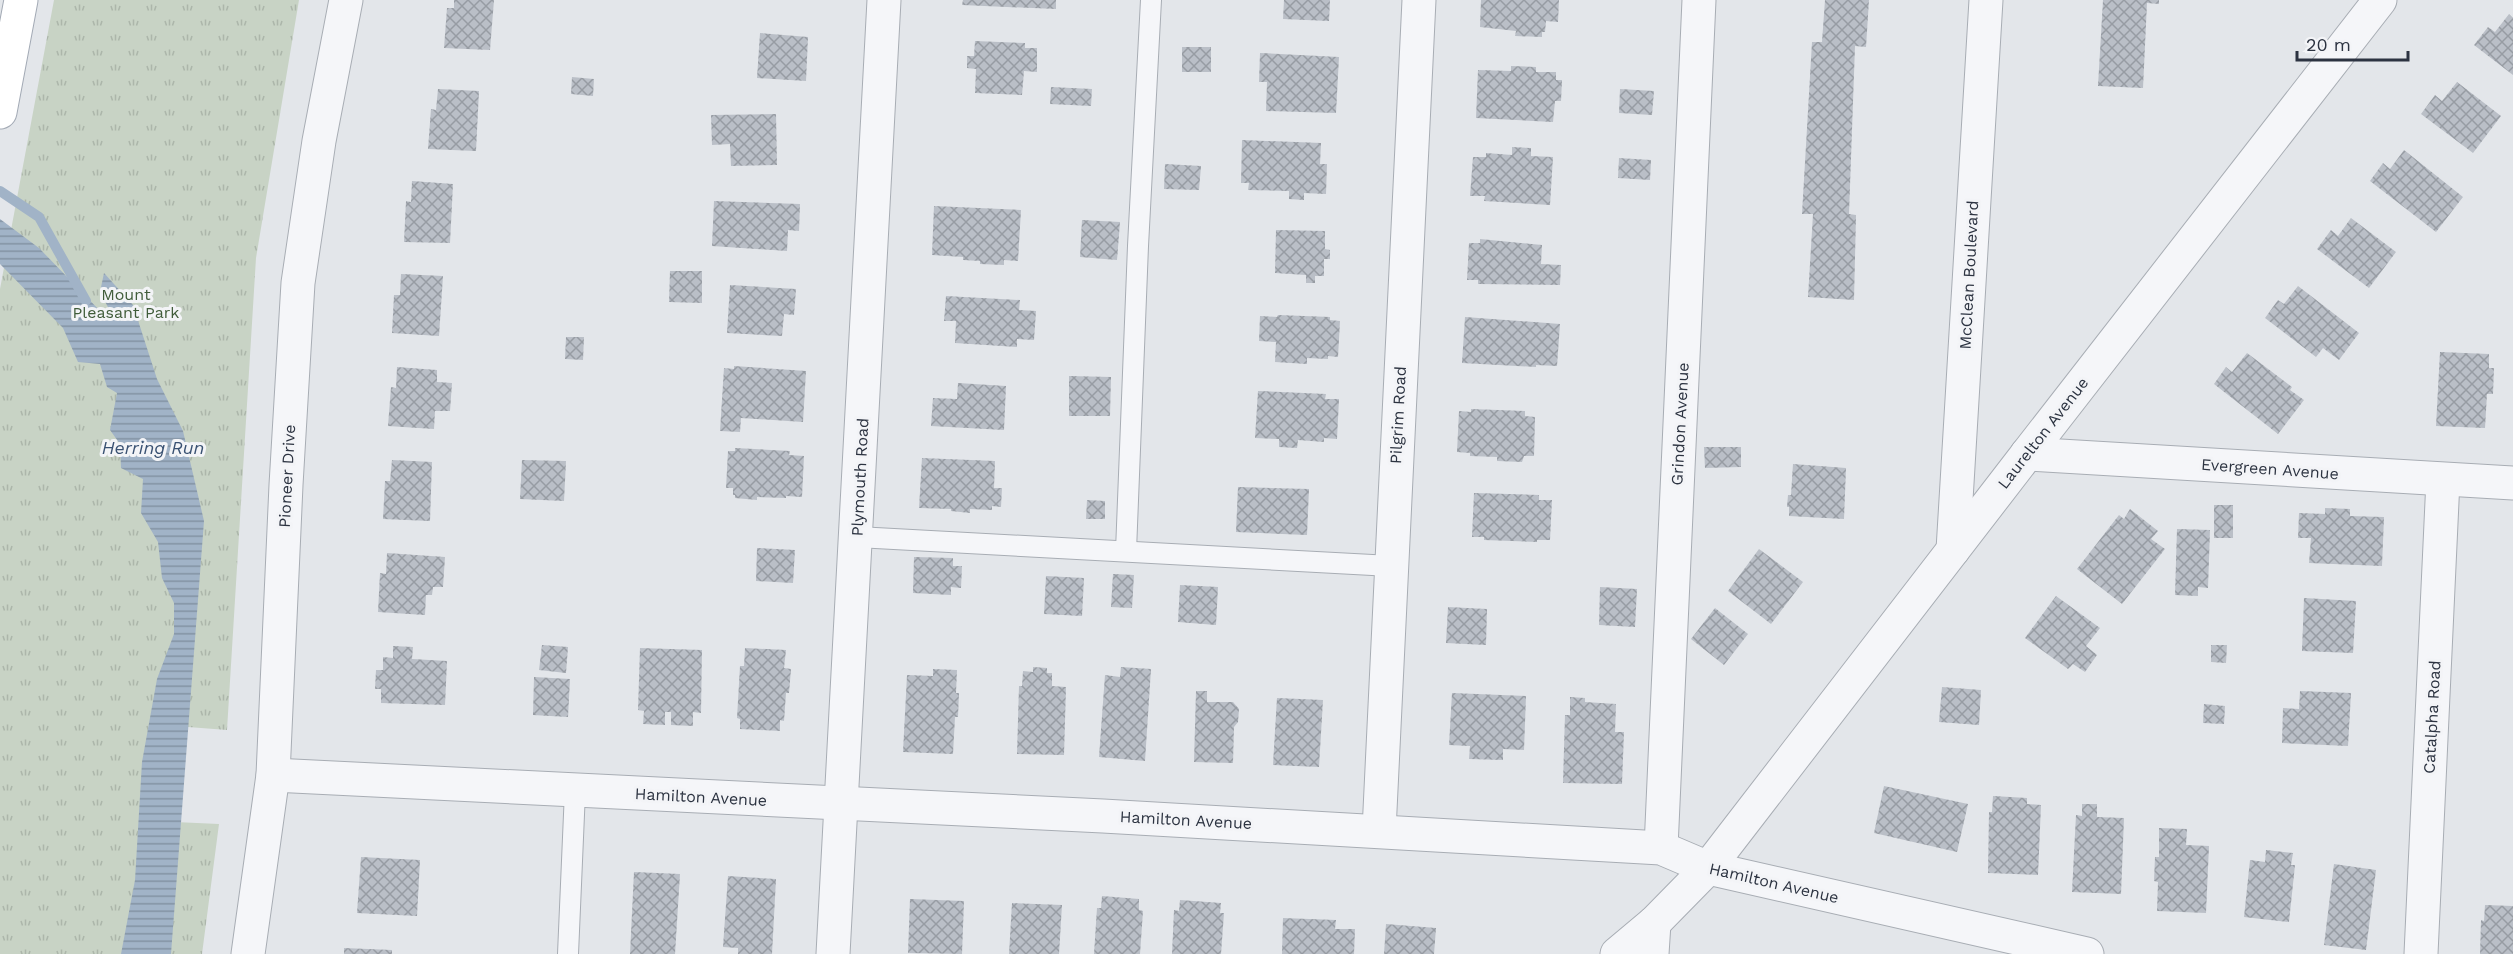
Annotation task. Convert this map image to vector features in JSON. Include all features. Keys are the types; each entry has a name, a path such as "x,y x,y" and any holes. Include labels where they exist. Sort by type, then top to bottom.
{"main road":[{"path":"3,97 21,0"}],"street":[{"name":"Pioneer Drive","path":"248,954 273,775 298,283 319,141 346,0"},
{"name":"Plymouth Road","path":"833,954 884,0"},
{"name":"Pilgrim Road","path":"1379,831 1419,0"},
{"name":"Grindon Avenue","path":"1661,848 1699,0"},
{"name":"McClean Boulevard","path":"1953,550 1986,0"},
{"name":"Laurelton Avenue","path":"1617,954 1653,939 2380,0"},
{"name":"Evergreen Avenue","path":"2027,454 2513,483"},
{"name":"Catalpha Road","path":"2421,954 2443,480"},
{"name":"Hamilton Avenue","path":"273,775 1379,831 1661,848 1708,868 2087,954"}],"lane":[{"path":"1126,551 1138,246 1151,0"},
{"path":"856,537 1391,566"},
{"path":"568,954 575,791"}],"green space":[{"name":"Mount Pleasant Park","path":"54,0 299,0 256,258 227,730 162,725 153,821 219,824 202,954 0,954 0,289"}],"water":[{"name":"Herring Run","path":"0,219 39,248 104,315 110,311 100,292 104,273 133,305 157,379 183,431 204,521 171,954 121,954 135,880 142,762 157,679 174,634 174,603 162,578 158,542 141,513 143,479 121,468 120,444 110,430 117,393 107,387 100,364 78,362 63,328 0,264"}],"building":[{"path":"454,0 494,0 490,50 444,48 447,8 454,8"},
{"path":"963,0 1056,0 1056,9 962,5"},
{"path":"1284,0 1330,0 1329,21 1283,19"},
{"path":"1481,0 1559,0 1558,22 1546,21 1542,37 1515,36 1516,31 1480,27"},
{"path":"1825,0 1869,0 1866,47 1855,46 1849,214 1856,215 1854,300 1808,297 1813,214 1802,214 1812,42 1822,42"},
{"path":"2103,0 2159,0 2159,4 2147,3 2143,88 2098,86"},
{"path":"2509,14 2513,18 2513,75 2474,45 2488,27 2495,32"},
{"path":"760,33 808,37 806,81 757,78"},
{"path":"975,41 1025,43 1025,48 1037,48 1037,72 1024,71 1022,95 975,93 976,69 967,68 967,56 974,56"},
{"path":"1182,47 1211,47 1211,72 1182,72"},
{"path":"1260,53 1339,57 1336,113 1266,111 1267,82 1259,82"},
{"path":"1511,66 1536,67 1536,72 1556,72 1556,80 1562,80 1561,101 1555,101 1553,122 1476,118 1478,70 1511,71"},
{"path":"572,77 594,79 593,96 571,94"},
{"path":"2457,82 2501,116 2473,153 2421,114 2435,95 2442,101"},
{"path":"1051,87 1092,89 1091,106 1050,104"},
{"path":"438,89 479,91 476,151 428,149 431,109 436,110"},
{"path":"1620,89 1654,91 1652,115 1619,113"},
{"path":"776,114 777,165 731,166 730,144 712,145 711,115"},
{"path":"1242,140 1321,143 1320,164 1327,164 1326,194 1304,193 1304,200 1289,199 1289,191 1248,190 1249,183 1241,183"},
{"path":"1512,147 1531,148 1531,156 1553,157 1550,205 1484,201 1485,196 1470,196 1473,157 1486,157 1486,153 1512,155"},
{"path":"2404,150 2463,197 2436,232 2370,181 2383,163 2390,169"},
{"path":"1619,158 1651,160 1650,180 1618,178"},
{"path":"1165,164 1201,166 1199,190 1164,189"},
{"path":"412,181 453,184 450,243 404,242 406,201 411,202"},
{"path":"714,201 800,204 799,231 788,230 787,251 712,246"},
{"path":"934,206 1021,210 1018,261 1004,260 1004,265 980,264 980,261 963,260 963,257 932,255"},
{"path":"2351,218 2396,252 2369,288 2317,249 2331,230 2338,236"},
{"path":"1082,220 1120,222 1117,260 1080,257"},
{"path":"1276,230 1325,231 1325,249 1330,250 1330,259 1324,259 1324,276 1315,276 1315,283 1306,283 1306,275 1275,273"},
{"path":"1480,239 1542,245 1541,264 1561,265 1560,285 1478,284 1478,280 1467,280 1469,243 1480,243"},
{"path":"670,271 702,271 702,303 669,302"},
{"path":"401,274 443,276 439,336 392,333 394,295 400,295"},
{"path":"730,285 796,289 794,315 784,314 782,336 727,333"},
{"path":"2298,286 2359,333 2339,360 2323,348 2316,357 2265,318 2278,300 2284,304"},
{"path":"946,296 1020,300 1019,310 1036,311 1034,340 1017,339 1017,347 955,343 956,321 944,321"},
{"path":"1278,315 1330,317 1330,320 1340,321 1338,357 1307,358 1307,364 1275,362 1276,342 1259,341 1260,316 1277,317"},
{"path":"1465,317 1560,324 1557,366 1462,363"},
{"path":"566,337 584,337 583,360 565,359"},
{"path":"2440,352 2489,354 2489,368 2494,368 2493,394 2487,394 2485,428 2436,426"},
{"path":"2247,353 2292,387 2290,390 2304,400 2278,434 2214,384 2226,367 2232,372"},
{"path":"734,366 806,371 803,422 741,418 740,432 720,431 724,368 734,369"},
{"path":"397,367 437,370 437,382 452,383 450,411 435,411 434,429 388,426 391,387 396,388"},
{"path":"1069,376 1111,377 1110,416 1069,416"},
{"path":"958,383 1006,386 1004,430 931,426 933,398 957,399"},
{"path":"1258,391 1326,394 1325,399 1339,399 1337,439 1324,438 1324,442 1298,440 1297,448 1279,447 1279,439 1255,438"},
{"path":"1471,409 1525,411 1525,416 1535,417 1534,456 1524,456 1522,462 1497,461 1497,457 1470,456 1470,453 1457,452 1459,411 1471,412"},
{"path":"1704,447 1741,447 1741,467 1705,468"},
{"path":"735,448 790,451 789,455 804,456 802,497 757,497 757,500 735,498 733,488 726,488 728,451 735,451"},
{"path":"922,458 995,461 994,488 1002,488 1001,507 992,506 992,510 970,509 970,513 951,511 951,509 919,508"},
{"path":"392,460 432,462 430,521 383,519 385,481 390,481"},
{"path":"522,460 566,461 564,501 520,499"},
{"path":"1793,464 1846,468 1844,519 1789,516 1789,507 1787,507 1788,495 1791,495"},
{"path":"1238,487 1309,489 1307,535 1236,532"},
{"path":"1474,493 1539,495 1539,500 1552,500 1550,540 1537,540 1537,542 1484,540 1484,537 1472,537"},
{"path":"1087,500 1105,501 1105,519 1086,519"},
{"path":"2214,505 2233,505 2233,538 2214,538"},
{"path":"2325,508 2350,509 2350,516 2384,517 2382,566 2309,563 2311,538 2298,538 2299,513 2325,514"},
{"path":"2130,509 2158,531 2151,539 2165,549 2122,604 2077,569 2119,515 2124,519"},
{"path":"2177,529 2210,530 2208,588 2198,587 2198,596 2175,595"},
{"path":"757,548 795,550 793,583 756,581"},
{"path":"1759,549 1803,582 1771,624 1728,591"},
{"path":"387,553 445,557 443,587 433,587 432,595 426,595 425,615 378,612 380,573 386,574"},
{"path":"914,557 953,558 953,566 962,566 961,588 951,587 951,595 913,593"},
{"path":"1113,574 1134,575 1132,608 1111,607"},
{"path":"1046,576 1084,578 1082,616 1044,614"},
{"path":"1180,585 1218,587 1216,625 1178,622"},
{"path":"1600,587 1637,589 1635,627 1599,625"},
{"path":"2056,596 2100,628 2086,646 2097,655 2085,672 2073,664 2068,669 2025,638"},
{"path":"2304,598 2356,601 2353,653 2302,651"},
{"path":"1448,607 1487,609 1486,645 1446,643"},
{"path":"1715,608 1748,634 1724,665 1691,639"},
{"path":"542,645 568,647 566,673 539,670"},
{"path":"2211,645 2227,645 2226,663 2211,662"},
{"path":"393,646 413,647 412,659 447,661 445,705 381,703 381,689 375,689 376,670 383,670 383,657 393,658"},
{"path":"640,648 702,650 701,713 693,712 693,726 671,725 671,712 665,712 665,725 643,724 644,711 638,710"},
{"path":"745,648 786,650 784,668 791,669 789,693 786,693 784,721 780,720 780,731 740,729 740,719 737,718 740,666 744,666"},
{"path":"1033,667 1047,668 1047,673 1052,673 1052,686 1066,687 1064,755 1017,754 1019,686 1022,686 1023,671 1033,672"},
{"path":"1121,667 1151,669 1145,761 1099,757 1105,675 1120,677"},
{"path":"933,669 957,670 958,717 955,717 953,754 903,752 907,675 933,676"},
{"path":"534,677 570,679 568,717 533,715"},
{"path":"1942,687 1981,690 1979,725 1939,722"},
{"path":"1196,691 1207,691 1207,702 1233,702 1239,709 1238,722 1234,727 1233,763 1194,762"},
{"path":"2300,691 2351,693 2348,746 2282,743 2283,708 2299,709"},
{"path":"1452,693 1526,696 1524,750 1503,749 1503,760 1469,759 1470,746 1449,745"},
{"path":"1570,697 1585,698 1585,702 1616,704 1615,732 1624,732 1622,784 1563,783 1565,715 1570,715"},
{"path":"1277,698 1323,700 1319,767 1273,765"},
{"path":"2204,704 2225,706 2224,724 2203,723"},
{"path":"1884,786 1968,804 1957,852 1874,833"},
{"path":"1993,796 2027,798 2027,804 2041,805 2038,875 1988,873 1989,812 1992,812"},
{"path":"2082,804 2097,804 2097,817 2124,818 2121,894 2072,892 2076,815 2082,816"},
{"path":"2159,828 2187,829 2186,845 2209,846 2206,913 2157,911 2158,882 2154,881 2155,857 2159,857"},
{"path":"2266,850 2293,853 2291,865 2295,865 2289,922 2244,917 2250,860 2265,862"},
{"path":"361,857 420,860 417,916 357,913"},
{"path":"2334,864 2376,870 2366,950 2324,945"},
{"path":"634,872 680,874 675,954 630,954"},
{"path":"728,876 776,879 772,954 738,954 738,948 723,947"},
{"path":"1102,896 1139,899 1139,910 1143,911 1140,954 1094,954 1097,908 1101,908"},
{"path":"910,899 964,901 962,954 908,953"},
{"path":"1180,900 1221,903 1220,913 1224,913 1221,954 1172,954 1174,910 1179,911"},
{"path":"1012,903 1062,905 1059,954 1009,954"},
{"path":"2485,905 2513,906 2513,954 2480,954 2481,920 2484,921"},
{"path":"1283,918 1336,920 1335,929 1355,929 1354,954 1282,954"},
{"path":"1386,924 1436,928 1434,954 1384,954"},
{"path":"344,948 392,950 392,954 344,954"}],"waterway":[{"name":"Herring Run","path":"0,191 39,217 86,301"}]}
